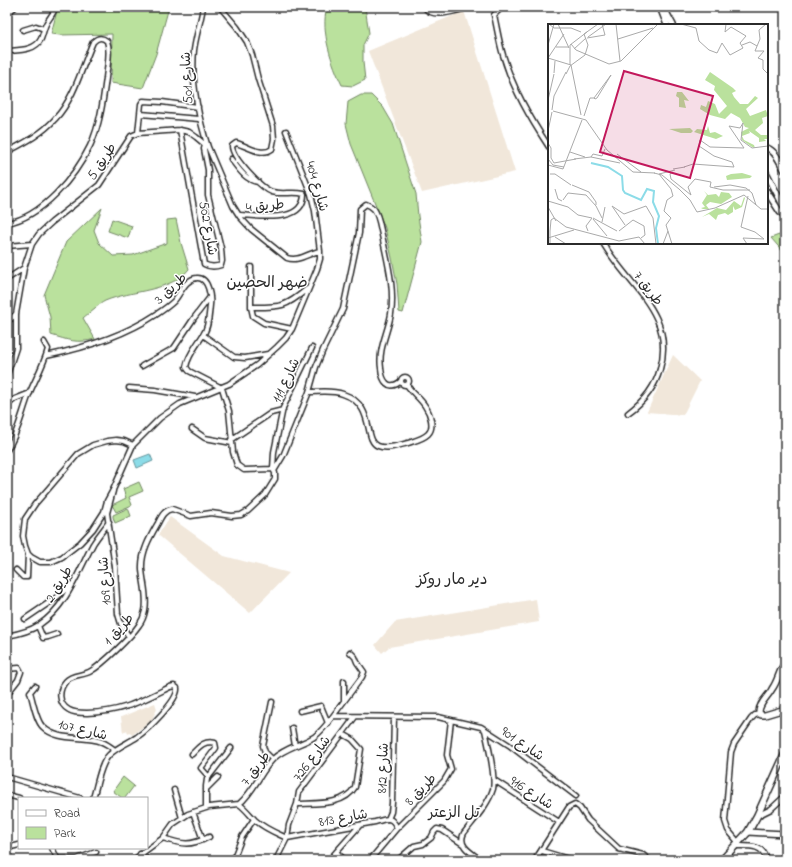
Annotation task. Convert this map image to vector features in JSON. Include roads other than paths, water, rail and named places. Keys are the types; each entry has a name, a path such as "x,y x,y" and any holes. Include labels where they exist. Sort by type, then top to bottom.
{"main road":[{"path":"722,860 748,832 757,816 785,754"}],"street":[{"path":"7,14 16,7"},
{"path":"7,51 27,49 35,46 40,40 46,23 55,7"},
{"name":"شارع 501","path":"203,7 194,57 194,77 199,119 207,146"},
{"name":"طريق 4","path":"220,7 237,27 250,48 273,126 274,140 272,149 269,151 261,152 236,143 232,146 233,152 249,173 258,182 272,192 304,194 304,200 301,206 288,215 240,215 240,217 250,229 287,258 299,259 320,251"},
{"path":"425,7 429,12 434,13 468,7"},
{"path":"502,7 494,15 502,55 521,101 548,145"},
{"path":"660,7 668,24"},
{"path":"665,7 673,24"},
{"path":"23,30 36,26 44,29"},
{"path":"7,152 28,141 55,119 62,111 78,80 93,42 98,38 107,41 108,63 104,97 90,146 77,168 51,199 21,219 7,223"},
{"path":"198,107 144,101 141,103 138,133 180,130 189,132 207,146 233,206 240,217"},
{"path":"141,114 199,119"},
{"name":"شارع 502","path":"180,130 204,264 216,267 221,265 222,254 208,195 208,170 204,149 207,146"},
{"name":"شارع 404","path":"286,131 311,194 320,251"},
{"name":"طريق 5","path":"7,375 16,348 16,314 24,268 32,244 48,225 95,190 119,157 129,139 134,134 138,133"},
{"path":"768,148 772,150 785,171"},
{"path":"231,159 244,175 258,182"},
{"path":"768,176 785,209"},
{"path":"768,194 780,212 785,215"},
{"path":"210,297 207,325 203,335 196,343 187,362 186,368 198,377 222,388 229,411 235,461 240,468 244,470 274,470 283,456 309,392 316,367 343,309 359,233 360,208 366,204 371,206 377,215 391,279 391,315 380,358 382,374 384,380 391,386 394,386 403,378 408,378 409,382 406,385"},
{"path":"7,246 32,244"},
{"name":"طريق 7","path":"604,244 623,273 649,304 660,323 662,334 662,364 656,381 644,399 628,413"},
{"path":"28,554 35,560 51,562 62,557 80,543 106,512 107,501 133,445 151,427 175,407 195,397 222,388 247,372 286,338 292,329 319,264 320,251"},
{"path":"251,267 252,314 259,321 292,329"},
{"path":"7,279 24,268"},
{"name":"طريق 3","path":"46,356 107,339 134,328 170,304 185,285 192,279 197,278 203,280 207,286 210,297"},
{"path":"251,306 284,305 296,298 309,287"},
{"path":"142,366 174,348 210,297"},
{"path":"16,314 7,322 16,327"},
{"path":"203,335 234,357 245,358 269,354"},
{"path":"7,450 17,430 30,393 46,356 48,349 44,342"},
{"name":"شارع 111","path":"274,470 282,410 312,348"},
{"path":"309,392 342,393 350,397 361,406 364,411 372,440 375,445 387,448 420,439 428,434 431,429 431,419 425,405 406,385 402,384 401,381"},
{"path":"129,388 155,390 195,397"},
{"path":"7,405 15,399 30,393"},
{"path":"15,399 27,402"},
{"path":"192,429 206,438 232,442 270,413 282,410"},
{"path":"16,570 23,577 27,577 28,554 23,536 26,516 78,454 101,442 116,440 124,441 133,445"},
{"name":"طريق 1","path":"93,797 103,764 109,755 138,736 166,710 177,694 177,690 176,687 170,687 143,701 123,708 80,713 70,711 62,703 60,692 63,686 68,679 91,671 129,637 140,624 144,615 146,599 142,568 143,560 149,541 162,516 172,509 191,516 211,513 236,516 245,513 265,495 275,478 274,470"},
{"name":"شارع 109","path":"106,512 110,522 118,614 121,624 129,637"},
{"name":"طريق 2","path":"7,636 38,626 58,607 75,581 93,545 110,522"},
{"path":"25,619 56,598 75,581"},
{"path":"38,626 42,638 57,634"},
{"name":"7 طريق","path":"148,848 163,838 173,824 194,812 206,808 239,804 246,797 272,759 278,754 313,737 324,729 344,700 362,678 364,672 355,656 350,652"},
{"path":"760,714 759,707 773,689 779,672 785,663"},
{"path":"7,669 19,668 21,672 18,680 7,694"},
{"path":"344,681 344,700"},
{"name":"شارع 107","path":"35,686 30,692 35,710 42,726 56,735 96,740 115,750"},
{"path":"272,702 263,746 265,752 272,759"},
{"path":"300,711 321,706 328,723"},
{"path":"766,860 764,853 760,848 737,844 724,822 731,752 734,744 755,715 766,715 785,709"},
{"path":"333,716 438,717 451,720"},
{"name":"شارع 726","path":"276,860 287,838 288,825 297,804 299,792 344,734 355,717"},
{"name":"شارع 812","path":"388,819 392,808 394,717"},
{"name":"شارع 901","path":"451,720 480,727 485,730 515,749 576,796"},
{"name":"طريق 8","path":"370,860 397,828 438,788 449,774 451,766 448,760 448,753 451,720"},
{"path":"292,728 295,746"},
{"path":"463,844 463,835 488,800 493,788 494,780 485,730"},
{"path":"297,804 338,800 346,797 352,791 361,749 352,739 344,734"},
{"path":"192,754 206,742 215,743 216,748 201,768 209,777"},
{"path":"206,808 206,781 231,748"},
{"path":"7,777 77,797"},
{"path":"206,789 218,777"},
{"name":"شارع 916","path":"494,780 559,822"},
{"path":"174,790 182,818"},
{"path":"7,795 18,798"},
{"path":"757,816 771,808 785,796"},
{"path":"239,804 265,828 287,838"},
{"path":"535,860 569,807 575,804 580,808 588,820 619,849 643,855 649,860"},
{"path":"194,812 203,840"},
{"path":"231,860 235,855 242,837 254,819"},
{"name":"شارع 813","path":"287,838 388,819 393,821 397,828"},
{"path":"329,860 360,824"},
{"path":"398,860 414,846 423,844 431,838 434,832 438,829 463,844 466,849 481,860"},
{"path":"748,832 785,834"},
{"path":"163,838 190,844 197,843 209,837"},
{"path":"7,848 18,845"},
{"path":"52,849 58,860 77,859 96,852"},
{"name":"7 طريق","path":"133,860 147,849"},
{"path":"542,851 572,860"},
{"path":"336,852 345,860"},
{"path":"140,854 148,860"}],"water":[{"path":"150,454 153,461 137,468 134,460"}],"district":[{"name":"ضهر الحصين","path":"267,281"},
{"name":"دير مار روكز","path":"452,578"},
{"name":"تل الزعتر","path":"454,812"}]}
